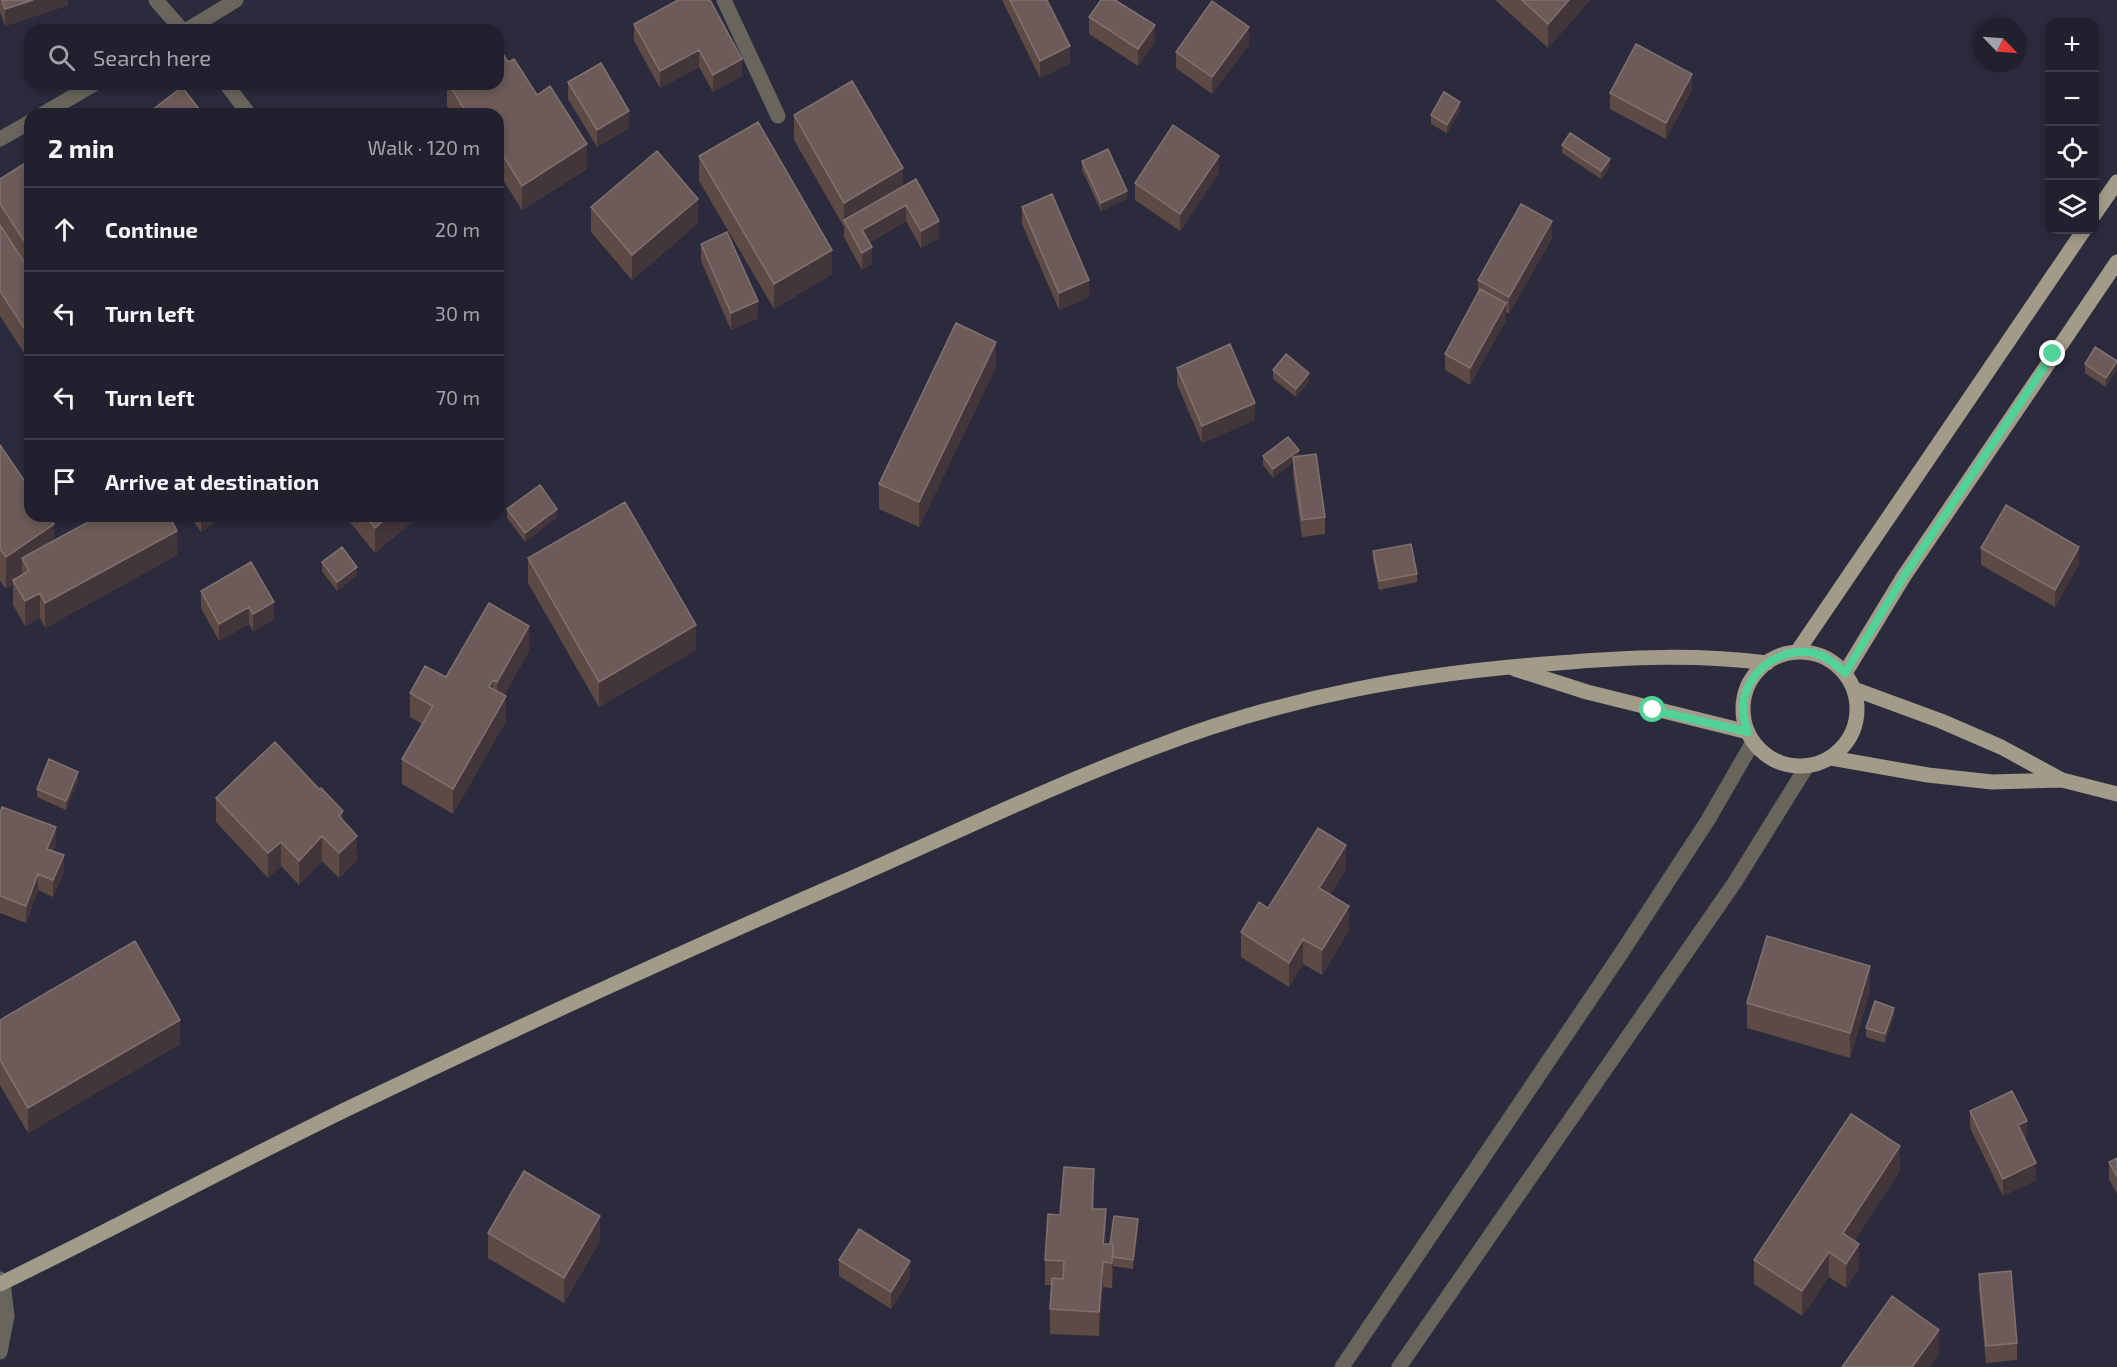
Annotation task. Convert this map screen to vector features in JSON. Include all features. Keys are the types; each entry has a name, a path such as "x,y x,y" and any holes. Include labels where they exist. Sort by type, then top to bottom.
{"main road":[{"path":"2099,207 2117,182"},
{"path":"1797,652 2081,234"},
{"path":"1845,673 1904,576 2117,262"},
{"path":"1797,652 1815,653 1831,661 1845,673 1854,689 1857,705 1854,728 1842,748 1830,758 1807,766 1795,766 1771,759 1750,737 1743,713 1745,694 1753,676 1767,663 1781,655 1797,652"},
{"path":"1,1282 348,1109 585,996 938,841 998,812 1162,744 1294,702 1380,684 1506,667 1669,656 1721,657 1767,663"},
{"path":"1506,667 1750,737"},
{"path":"1854,689 1941,721 2001,747 2061,780 2117,794"},
{"path":"1830,758 1928,775 1992,782 2061,780"}],"street":[{"path":"156,0 178,24"},
{"path":"194,24 236,0"},
{"path":"724,0 778,116"},
{"path":"53,108 84,90"},
{"path":"231,90 244,108"},
{"path":"0,139 24,125"},
{"path":"1342,1367 1620,955 1708,820 1750,737"},
{"path":"1400,1367 1735,882 1807,766"},
{"path":"0,1352 7,1316 1,1282"}],"building":[{"path":"2,0 33,0 5,9"},
{"path":"678,0 710,0 742,59 713,75 699,50 660,71 634,24"},
{"path":"1010,0 1047,0 1070,46 1040,61"},
{"path":"1101,0 1115,0 1155,25 1138,49 1089,17"},
{"path":"1522,0 1569,0 1548,24"},
{"path":"1212,1 1249,27 1212,77 1176,52"},
{"path":"1636,44 1692,74 1666,123 1610,93"},
{"path":"504,56 508,62 514,59 537,95 550,86 587,144 522,186 504,157 504,108 463,108 453,90 504,90"},
{"path":"601,63 629,111 597,130 568,82"},
{"path":"852,81 903,168 844,203 794,115"},
{"path":"178,90 184,90 198,108 155,108"},
{"path":"1444,92 1460,102 1447,125 1431,115"},
{"path":"758,122 832,250 774,284 699,156"},
{"path":"1173,125 1219,156 1180,214 1135,183"},
{"path":"1570,133 1610,159 1601,171 1562,145"},
{"path":"1108,149 1127,191 1101,203 1082,161"},
{"path":"657,151 698,199 632,255 591,207"},
{"path":"24,164 24,241 0,204 0,179"},
{"path":"916,179 939,221 921,231 906,205 862,230 872,247 862,253 844,220"},
{"path":"1052,194 1089,280 1059,293 1022,207"},
{"path":"1521,204 1552,221 1509,297 1478,280"},
{"path":"0,225 24,262 24,328 0,291"},
{"path":"727,232 758,301 731,313 701,244"},
{"path":"1480,289 1506,303 1470,368 1445,354"},
{"path":"956,323 996,342 919,502 879,484"},
{"path":"1230,344 1255,403 1202,426 1177,368"},
{"path":"2095,347 2117,361 2106,378 2085,364"},
{"path":"1286,354 1309,373 1296,389 1273,370"},
{"path":"1288,437 1299,450 1273,469 1263,456"},
{"path":"0,445 24,480 24,522 53,522 54,524 6,557 0,549"},
{"path":"1316,454 1325,517 1302,520 1293,457"},
{"path":"540,485 557,509 525,533 507,509"},
{"path":"625,502 696,625 599,682 528,558"},
{"path":"2006,505 2079,547 2055,590 1981,548"},
{"path":"88,522 172,522 177,531 45,603 40,593 25,601 13,580 29,571 22,558"},
{"path":"370,522 382,522 375,528"},
{"path":"1411,544 1417,574 1379,581 1373,551"},
{"path":"342,547 357,567 337,582 322,562"},
{"path":"251,562 274,602 253,614 249,607 219,624 201,591"},
{"path":"489,603 529,626 497,682 493,680 489,687 506,696 453,789 402,759 433,706 410,693 425,666 446,677"},
{"path":"275,742 343,811 339,816 357,836 339,853 322,836 299,861 281,842 268,853 216,798"},
{"path":"49,759 78,772 66,801 37,789"},
{"path":"2,807 56,827 47,849 64,855 53,880 38,874 26,906 0,896 0,813"},
{"path":"1318,828 1346,845 1319,888 1349,906 1322,950 1303,939 1289,963 1241,932 1259,902 1268,908"},
{"path":"1767,936 1870,966 1850,1033 1747,1003"},
{"path":"135,941 180,1020 28,1108 0,1060 0,1020"},
{"path":"1875,1001 1894,1008 1885,1034 1866,1028"},
{"path":"2012,1091 2027,1121 2018,1125 2036,1163 2003,1179 1970,1111"},
{"path":"1851,1114 1900,1146 1843,1233 1859,1244 1846,1264 1829,1252 1802,1291 1754,1260"},
{"path":"2117,1158 2117,1177 2109,1162"},
{"path":"1064,1167 1094,1169 1092,1209 1106,1209 1103,1244 1113,1244 1112,1263 1103,1262 1099,1312 1050,1309 1052,1278 1063,1279 1064,1261 1045,1260 1048,1214 1060,1215"},
{"path":"524,1171 600,1216 564,1278 488,1233"},
{"path":"1114,1216 1138,1219 1133,1260 1113,1257 1113,1244 1110,1244"},
{"path":"859,1229 910,1261 891,1292 839,1260"},
{"path":"2011,1271 2017,1343 1986,1346 1979,1274"},
{"path":"1892,1296 1939,1330 1912,1367 1842,1367"}],"route":[{"path":"1653,710 1748,732 1743,713 1745,694 1753,676 1767,663 1781,655 1797,652 1815,653 1831,661 1845,673 1904,576 2053,354"}]}
